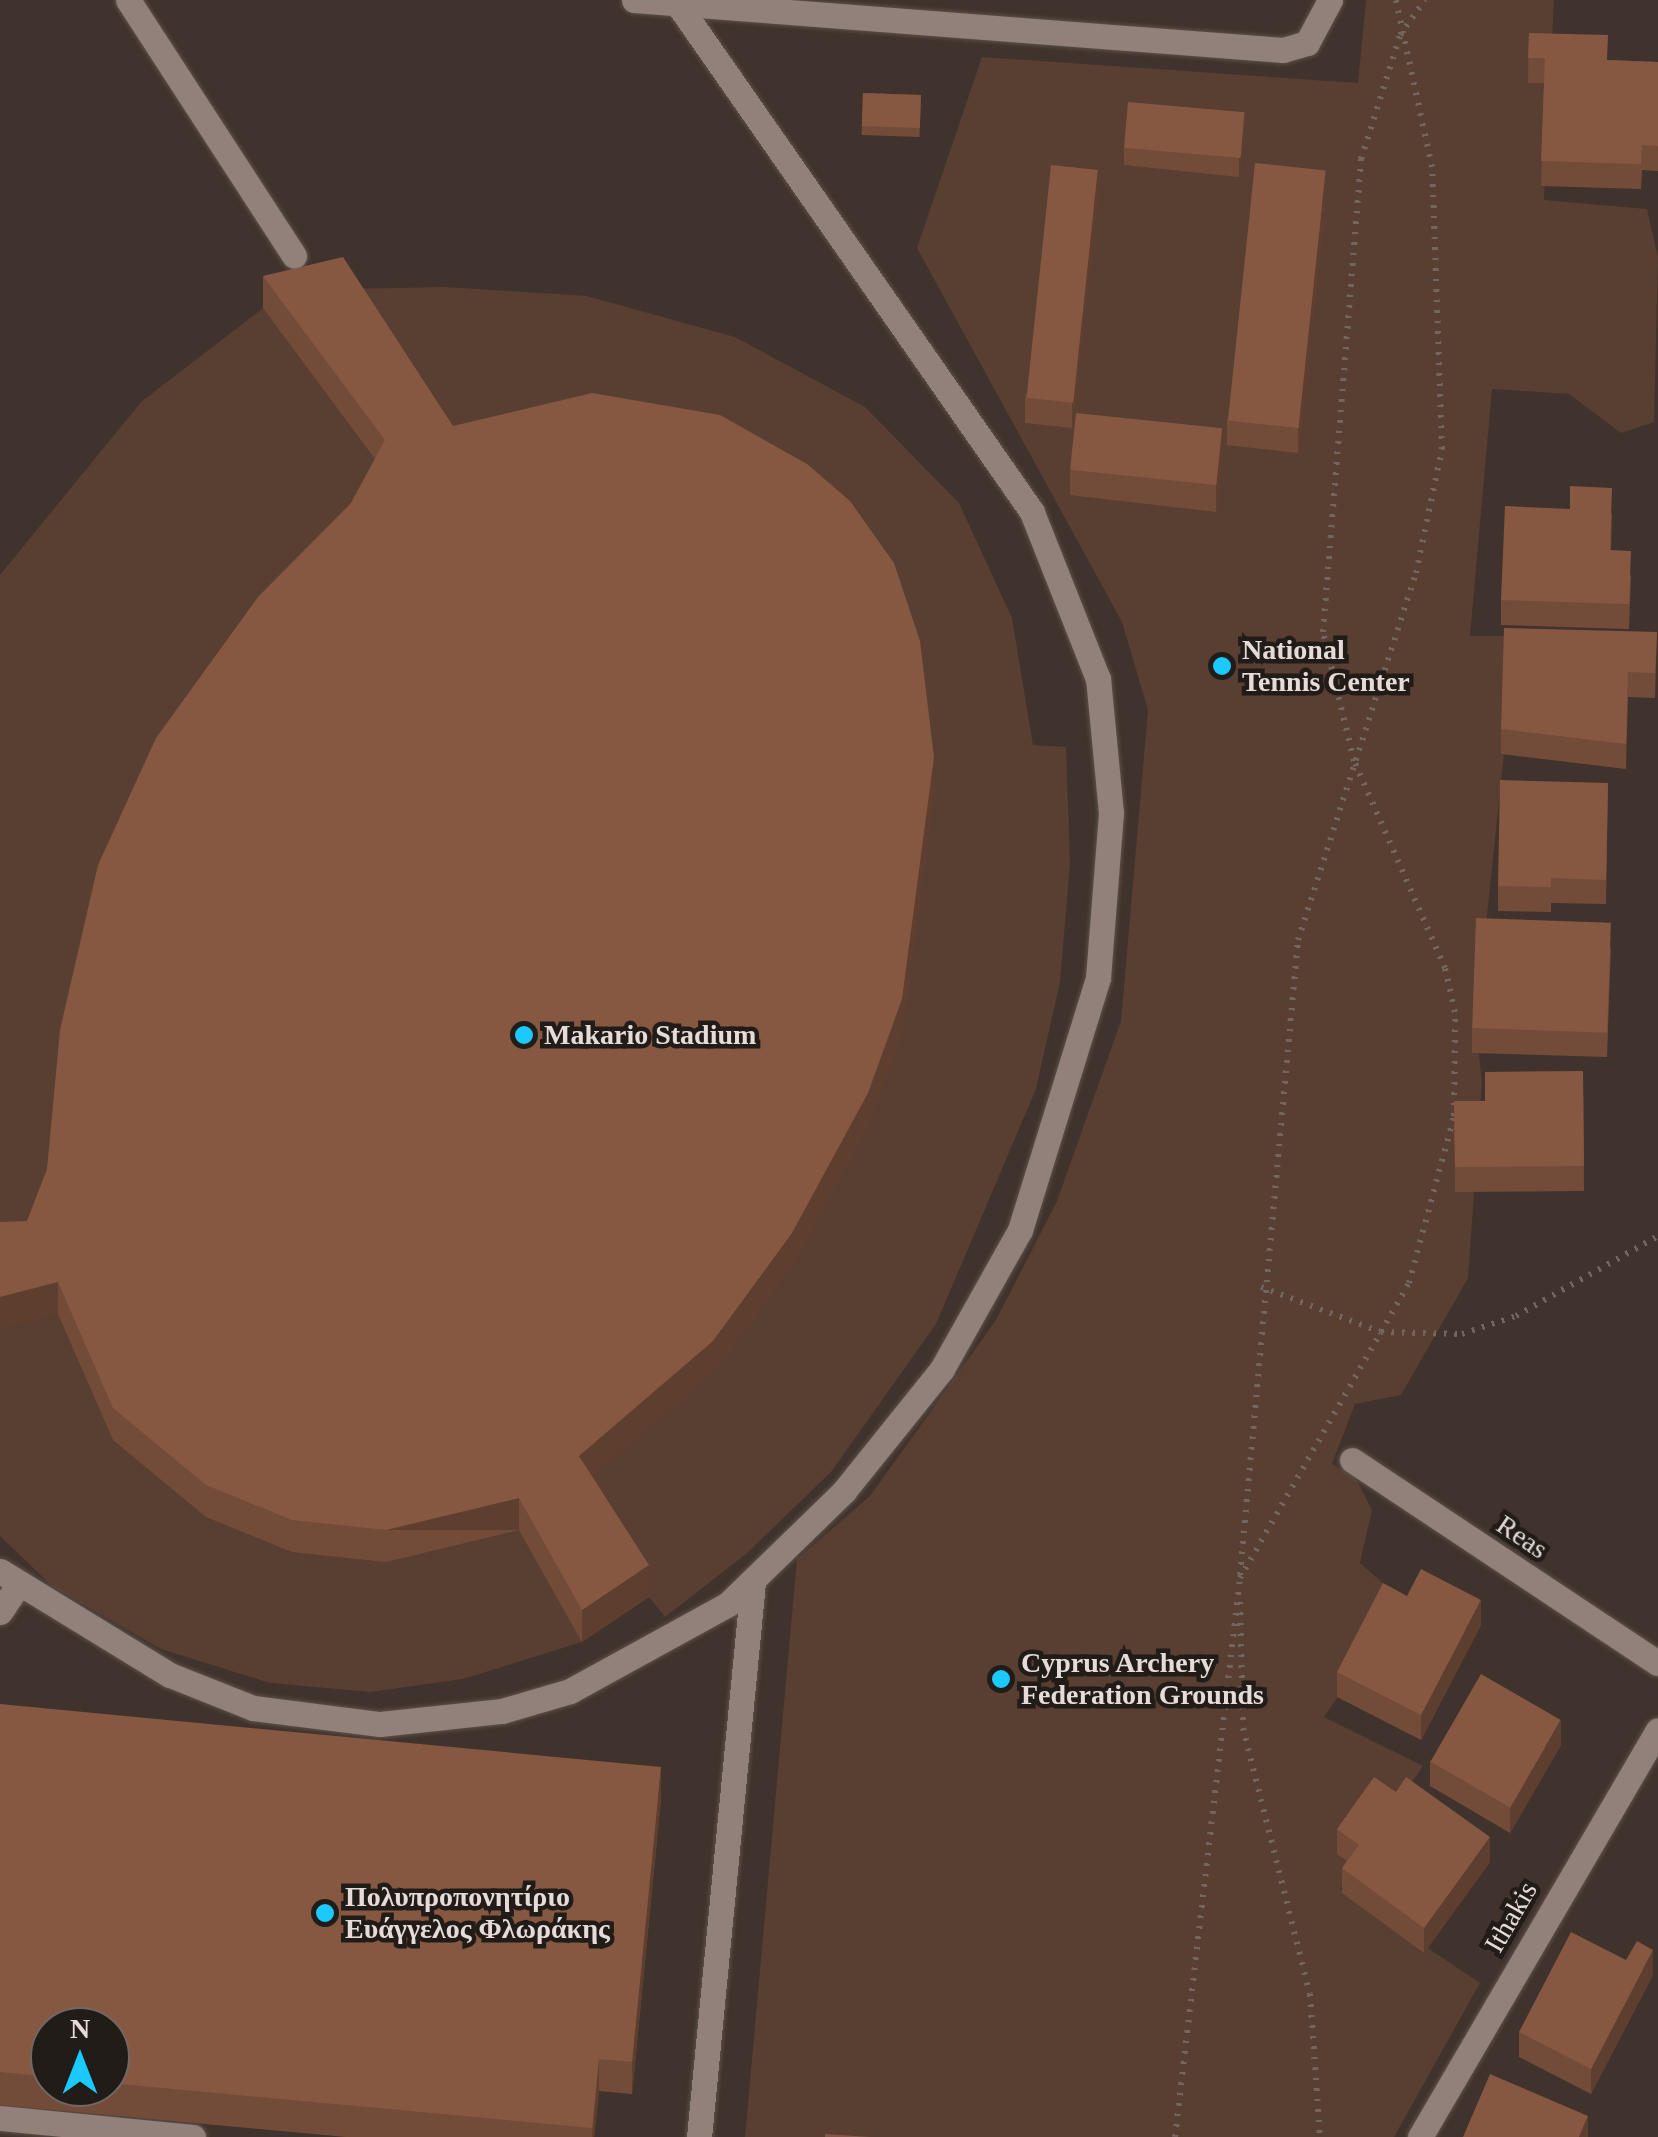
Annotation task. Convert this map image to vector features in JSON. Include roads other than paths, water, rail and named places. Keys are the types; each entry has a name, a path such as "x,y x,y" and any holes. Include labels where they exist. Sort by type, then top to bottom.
{"street":[{"path":"128,0 294,256"},
{"path":"634,0 1283,50 1307,42 1330,0"},
{"path":"0,1612 10,1578 170,1676 253,1708 380,1724 502,1711 601,1679 753,1582 844,1491 942,1369 1020,1230 1098,978 1108,746 1084,632 1032,512 675,2"},
{"name":"Reas","path":"1352,1460 1658,1664"},
{"path":"698,2137 753,1582"},
{"name":"Ithakis","path":"1420,2137 1658,1730"},
{"path":"0,2118 194,2137"}],"place":[{"name":"National Tennis Center","path":"1222,666"},
{"name":"Makario Stadium","path":"524,1035"},
{"name":"Cyprus Archery Federation Grounds","path":"1001,1679"},
{"name":"Πολυπροπονητίριο Ευάγγελος Φλωράκης","path":"325,1913"}]}
